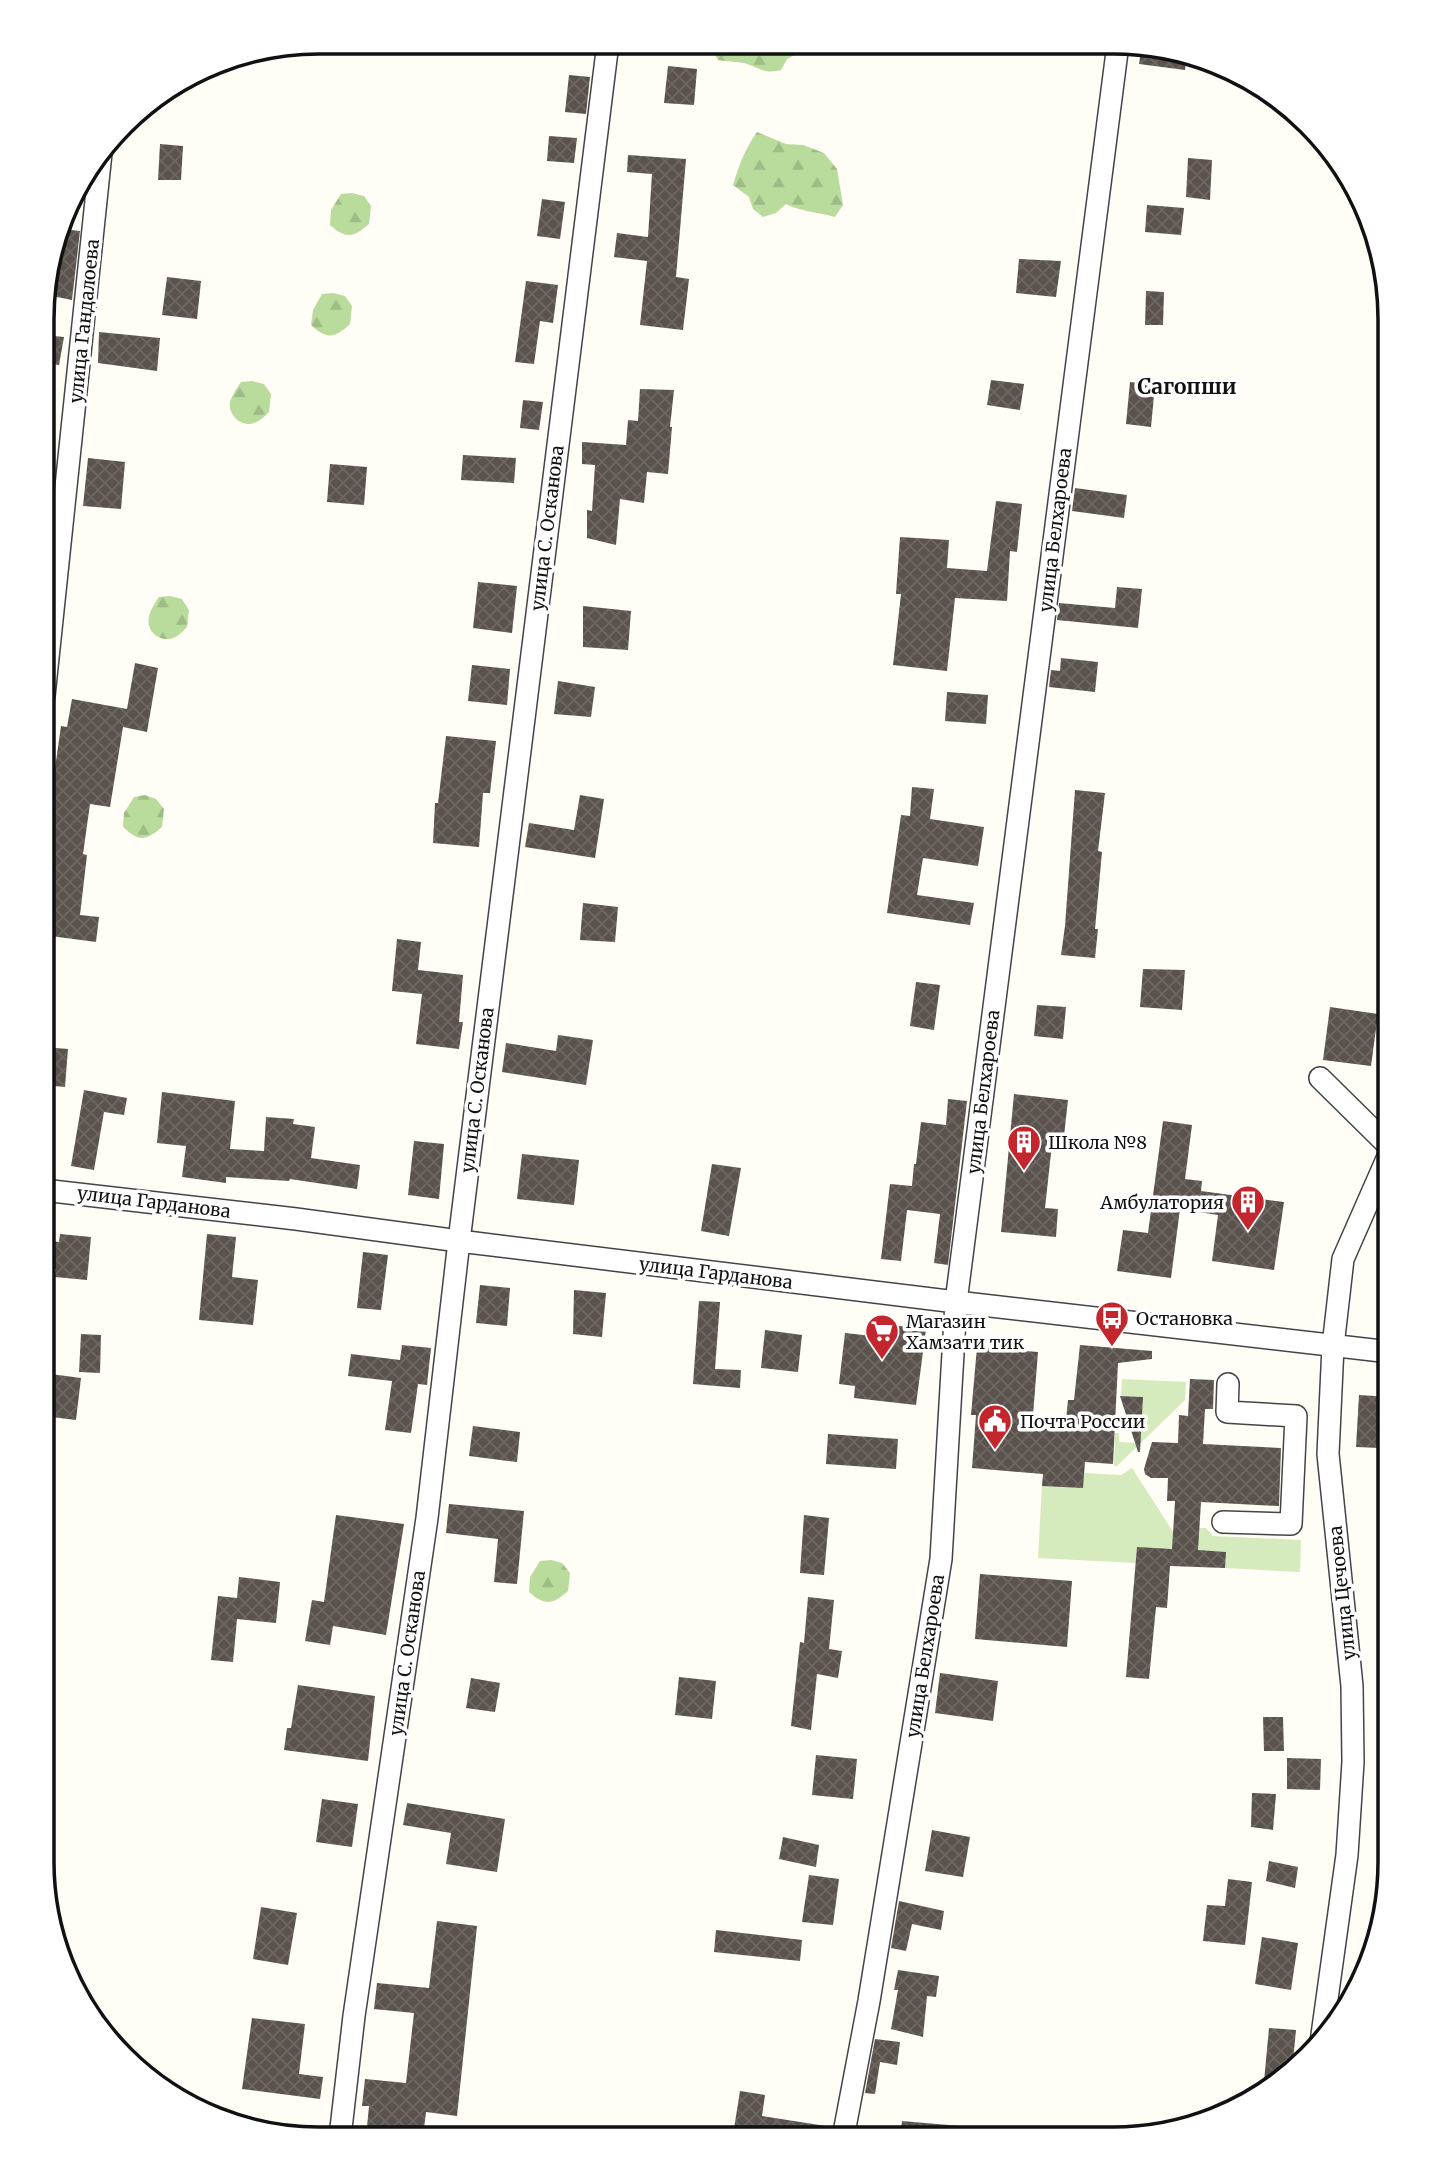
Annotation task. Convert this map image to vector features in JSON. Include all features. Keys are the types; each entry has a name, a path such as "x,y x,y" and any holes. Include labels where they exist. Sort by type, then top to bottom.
{"street":[{"name":"улица С. Осканова","path":"341,2127 354,2016 427,1518 458,1241 607,54"},
{"name":"улица Белхароева","path":"845,2127 869,2001 941,1559 956,1302 1117,54"},
{"name":"улица Гандалоева","path":"54,601 99,172"},
{"path":"1320,1078 1378,1137"},
{"name":"улица Цечоева","path":"1324,2022 1347,1855 1353,1724 1352,1686 1328,1454 1333,1346 1343,1259 1378,1177"},
{"name":"улица Гарданова","path":"54,1191 1378,1351"},
{"path":"1223,1522 1297,1525 1296,1416 1227,1412 1228,1384"}],"green space":[{"path":"714,54 796,54 787,59 781,70 771,71 744,63 718,60"},
{"path":"757,132 786,144 803,145 824,153 837,169 843,205 835,217 786,204 776,213 763,217 753,209 749,197 733,185 743,157"},
{"path":"341,194 364,196 371,206 369,224 354,234 345,235 330,225 331,210"},
{"path":"322,294 345,296 352,306 350,324 340,332 326,335 311,325 313,310"},
{"path":"241,382 264,384 271,394 269,412 256,422 246,424 235,418 230,402"},
{"path":"159,597 182,599 189,610 187,627 174,638 164,639 156,636 148,621"},
{"path":"145,795 156,799 164,809 162,827 142,838 123,827 124,813 134,797"},
{"path":"1122,1379 1186,1382 1185,1400 1117,1466 1114,1466 1115,1433 1119,1433 1119,1442 1140,1443 1143,1397 1121,1396"},
{"path":"1132,1468 1177,1538 1176,1549 1136,1563 1038,1558 1042,1486 1084,1473 1121,1475"},
{"path":"1194,1528 1206,1528 1213,1536 1301,1540 1300,1572 1225,1568 1226,1552 1186,1550"},
{"path":"540,1561 562,1563 570,1573 568,1591 553,1601 544,1602 529,1592 530,1577"}],"building":[{"path":"1140,56 1186,64 1185,70 1139,64"},
{"path":"668,66 697,69 694,105 664,103"},
{"path":"569,75 590,77 586,114 565,112"},
{"path":"549,136 577,138 574,163 547,161"},
{"path":"160,144 183,146 181,180 158,180"},
{"path":"628,155 686,159 676,277 689,279 683,330 640,325 647,261 614,257 617,233 648,237 652,174 627,172"},
{"path":"1188,158 1212,160 1210,200 1186,197"},
{"path":"542,199 565,202 560,239 537,236"},
{"path":"1147,205 1184,208 1181,235 1145,232"},
{"path":"70,230 80,231 72,300 56,297 59,267"},
{"path":"1019,259 1061,261 1056,297 1016,293"},
{"path":"167,277 201,281 197,319 162,315"},
{"path":"526,281 558,285 553,323 540,321 534,364 515,362"},
{"path":"1146,291 1164,292 1163,325 1145,325"},
{"path":"99,332 160,338 157,371 98,363"},
{"path":"54,336 64,337 59,365 54,364"},
{"path":"991,380 1024,384 1020,410 987,405"},
{"path":"1130,382 1155,385 1151,427 1126,424"},
{"path":"640,389 674,390 668,474 647,472 644,503 620,499 616,545 587,538 587,510 592,511 595,465 582,464 582,442 626,445 628,420 638,421"},
{"path":"523,400 543,402 539,430 520,428"},
{"path":"463,455 516,458 514,483 461,480"},
{"path":"88,458 125,462 121,509 83,506"},
{"path":"330,464 367,467 364,505 327,502"},
{"path":"1075,488 1127,495 1124,518 1072,511"},
{"path":"996,501 1022,504 1017,552 1010,551 1007,601 955,598 947,671 893,665 901,594 896,594 900,537 949,540 947,568 987,571"},
{"path":"478,582 517,586 512,633 473,628"},
{"path":"1117,587 1142,589 1138,628 1057,620 1059,603 1115,608"},
{"path":"583,606 631,611 628,650 583,647"},
{"path":"1061,658 1098,662 1095,692 1049,687 1051,670 1060,671"},
{"path":"135,663 158,668 147,732 123,727 110,807 90,804 83,854 87,855 80,915 99,917 96,942 54,936 54,775 61,726 67,727 72,699 127,709"},
{"path":"472,665 510,669 507,705 468,701"},
{"path":"558,681 595,687 591,717 554,714"},
{"path":"947,692 988,695 986,724 945,721"},
{"path":"446,736 496,741 490,793 483,793 479,847 433,843 435,803 438,803"},
{"path":"912,787 934,789 930,819 984,827 978,866 923,858 917,895 974,903 970,925 887,913 901,815 910,816"},
{"path":"1075,790 1105,793 1098,851 1102,852 1095,958 1061,955"},
{"path":"580,795 604,799 595,858 525,847 529,823 574,830"},
{"path":"583,903 618,907 615,942 580,940"},
{"path":"397,939 421,942 418,970 463,975 459,1022 463,1022 459,1049 416,1044 422,994 392,991"},
{"path":"1143,969 1185,970 1182,1010 1140,1007"},
{"path":"916,982 940,985 934,1030 910,1026"},
{"path":"1037,1005 1066,1007 1063,1039 1034,1036"},
{"path":"1330,1007 1378,1014 1371,1066 1323,1060"},
{"path":"558,1035 593,1040 586,1085 502,1072 506,1043 556,1051"},
{"path":"54,1048 68,1049 65,1087 54,1086"},
{"path":"84,1090 127,1098 124,1115 104,1112 94,1170 71,1166"},
{"path":"162,1092 235,1101 230,1149 264,1151 266,1117 294,1119 293,1124 315,1127 311,1158 360,1165 357,1189 290,1179 226,1177 226,1183 182,1177 186,1146 157,1143"},
{"name":"Школа №8","path":"1014,1094 1068,1100 1064,1136 1053,1135 1045,1208 1058,1209 1056,1237 1001,1232"},
{"path":"948,1099 967,1101 948,1265 934,1263 940,1214 907,1210 901,1261 881,1259 890,1184 912,1186 921,1122 946,1125"},
{"path":"1163,1121 1192,1125 1185,1179 1202,1181 1201,1191 1284,1202 1274,1270 1212,1261 1218,1215 1180,1209 1171,1278 1117,1271 1123,1230 1148,1233"},
{"path":"414,1141 444,1144 439,1199 408,1195"},
{"path":"522,1154 579,1160 574,1205 517,1199"},
{"path":"712,1164 741,1168 729,1236 701,1231"},
{"path":"60,1234 91,1237 87,1280 55,1277 54,1241 59,1242"},
{"path":"207,1234 236,1237 232,1277 258,1280 253,1325 199,1320"},
{"path":"363,1252 388,1255 381,1310 357,1308"},
{"path":"480,1285 510,1288 507,1326 476,1323"},
{"path":"574,1290 606,1293 602,1337 573,1334"},
{"path":"699,1301 720,1302 715,1369 741,1370 740,1388 693,1384"},
{"name":"Магазин Хамзати тик","path":"892,1325 926,1329 916,1405 854,1398 855,1386 839,1384 845,1333 891,1338"},
{"path":"765,1330 802,1335 798,1372 761,1368"},
{"path":"81,1334 101,1335 100,1373 79,1372"},
{"path":"402,1345 431,1348 427,1385 418,1384 411,1433 385,1430 392,1381 348,1376 351,1354 400,1360"},
{"path":"1080,1345 1152,1351 1152,1359 1118,1363 1113,1464 1085,1462 1083,1488 1042,1486 1043,1474 972,1468 976,1415 971,1415 977,1347 1038,1352 1032,1428 1065,1430 1068,1400 1074,1400"},
{"path":"54,1374 81,1378 76,1420 54,1417"},
{"path":"1190,1379 1214,1380 1213,1409 1205,1409 1203,1444 1281,1448 1279,1506 1201,1502 1198,1550 1226,1552 1225,1568 1170,1566 1167,1608 1156,1607 1149,1679 1126,1677 1137,1547 1172,1549 1175,1501 1167,1501 1168,1478 1151,1478 1145,1474 1144,1469 1152,1442 1178,1443 1179,1415 1188,1416"},
{"path":"1359,1395 1378,1396 1378,1448 1356,1447"},
{"path":"1120,1396 1143,1397 1140,1452 1138,1452"},
{"path":"473,1426 520,1432 517,1462 469,1456"},
{"path":"828,1434 898,1439 896,1469 826,1464"},
{"path":"449,1504 524,1511 517,1584 494,1582 498,1539 446,1533"},
{"path":"336,1515 404,1524 386,1635 333,1626 330,1645 305,1641 312,1600 324,1602"},
{"path":"804,1515 829,1518 824,1575 800,1573"},
{"path":"980,1574 1072,1581 1067,1647 975,1639"},
{"path":"239,1577 280,1582 276,1623 237,1619 233,1662 211,1660 218,1596 237,1598"},
{"path":"808,1597 834,1600 829,1649 842,1651 838,1678 817,1674 811,1730 791,1726"},
{"path":"940,1673 998,1681 993,1721 935,1713"},
{"path":"679,1677 716,1681 712,1719 675,1715"},
{"path":"471,1678 500,1683 495,1712 466,1708"},
{"path":"298,1685 375,1696 368,1761 284,1750 287,1728 291,1728"},
{"path":"1263,1717 1283,1717 1284,1751 1264,1751"},
{"path":"816,1755 857,1759 853,1799 812,1795"},
{"path":"1287,1758 1321,1759 1320,1790 1287,1789"},
{"path":"1252,1793 1276,1794 1273,1830 1251,1827"},
{"path":"322,1799 358,1804 352,1847 316,1842"},
{"path":"407,1803 505,1819 497,1872 446,1864 451,1833 403,1825"},
{"path":"932,1830 970,1837 963,1877 925,1871"},
{"path":"783,1837 819,1845 816,1867 779,1859"},
{"path":"1269,1861 1298,1867 1295,1888 1266,1881"},
{"path":"809,1875 839,1879 833,1925 802,1922"},
{"path":"1228,1879 1252,1882 1245,1945 1203,1941 1207,1905 1225,1906"},
{"path":"899,1901 944,1911 941,1930 912,1924 906,1951 891,1948"},
{"path":"261,1907 297,1913 288,1965 253,1959"},
{"path":"437,1921 477,1926 457,2116 426,2112 424,2127 367,2127 369,2106 362,2106 365,2079 406,2083 414,2013 374,2009 377,1983 429,1988"},
{"path":"716,1930 802,1940 800,1961 714,1952"},
{"path":"1262,1937 1298,1943 1291,1990 1255,1984"},
{"path":"898,1970 939,1976 936,1997 927,1996 923,2037 891,2029 898,1990 894,1990"},
{"path":"252,2018 305,2024 299,2074 323,2077 320,2099 242,2089"},
{"path":"1269,2028 1296,2030 1294,2055 1264,2079"},
{"path":"875,2039 900,2042 897,2065 880,2062 875,2094 865,2093"},
{"path":"740,2091 765,2095 762,2116 832,2127 734,2127"},
{"path":"902,2121 960,2126 960,2127 901,2127"}],"place":[{"name":"Школа №8","path":"1024,1172"},
{"name":"Амбулатория","path":"1248,1232"},
{"name":"Остановка","path":"1112,1348"},
{"name":"Магазин Хамзати тик","path":"882,1361"},
{"name":"Почта России","path":"995,1451"}],"district":[{"name":"Сагопши","path":"1187,386"}]}
